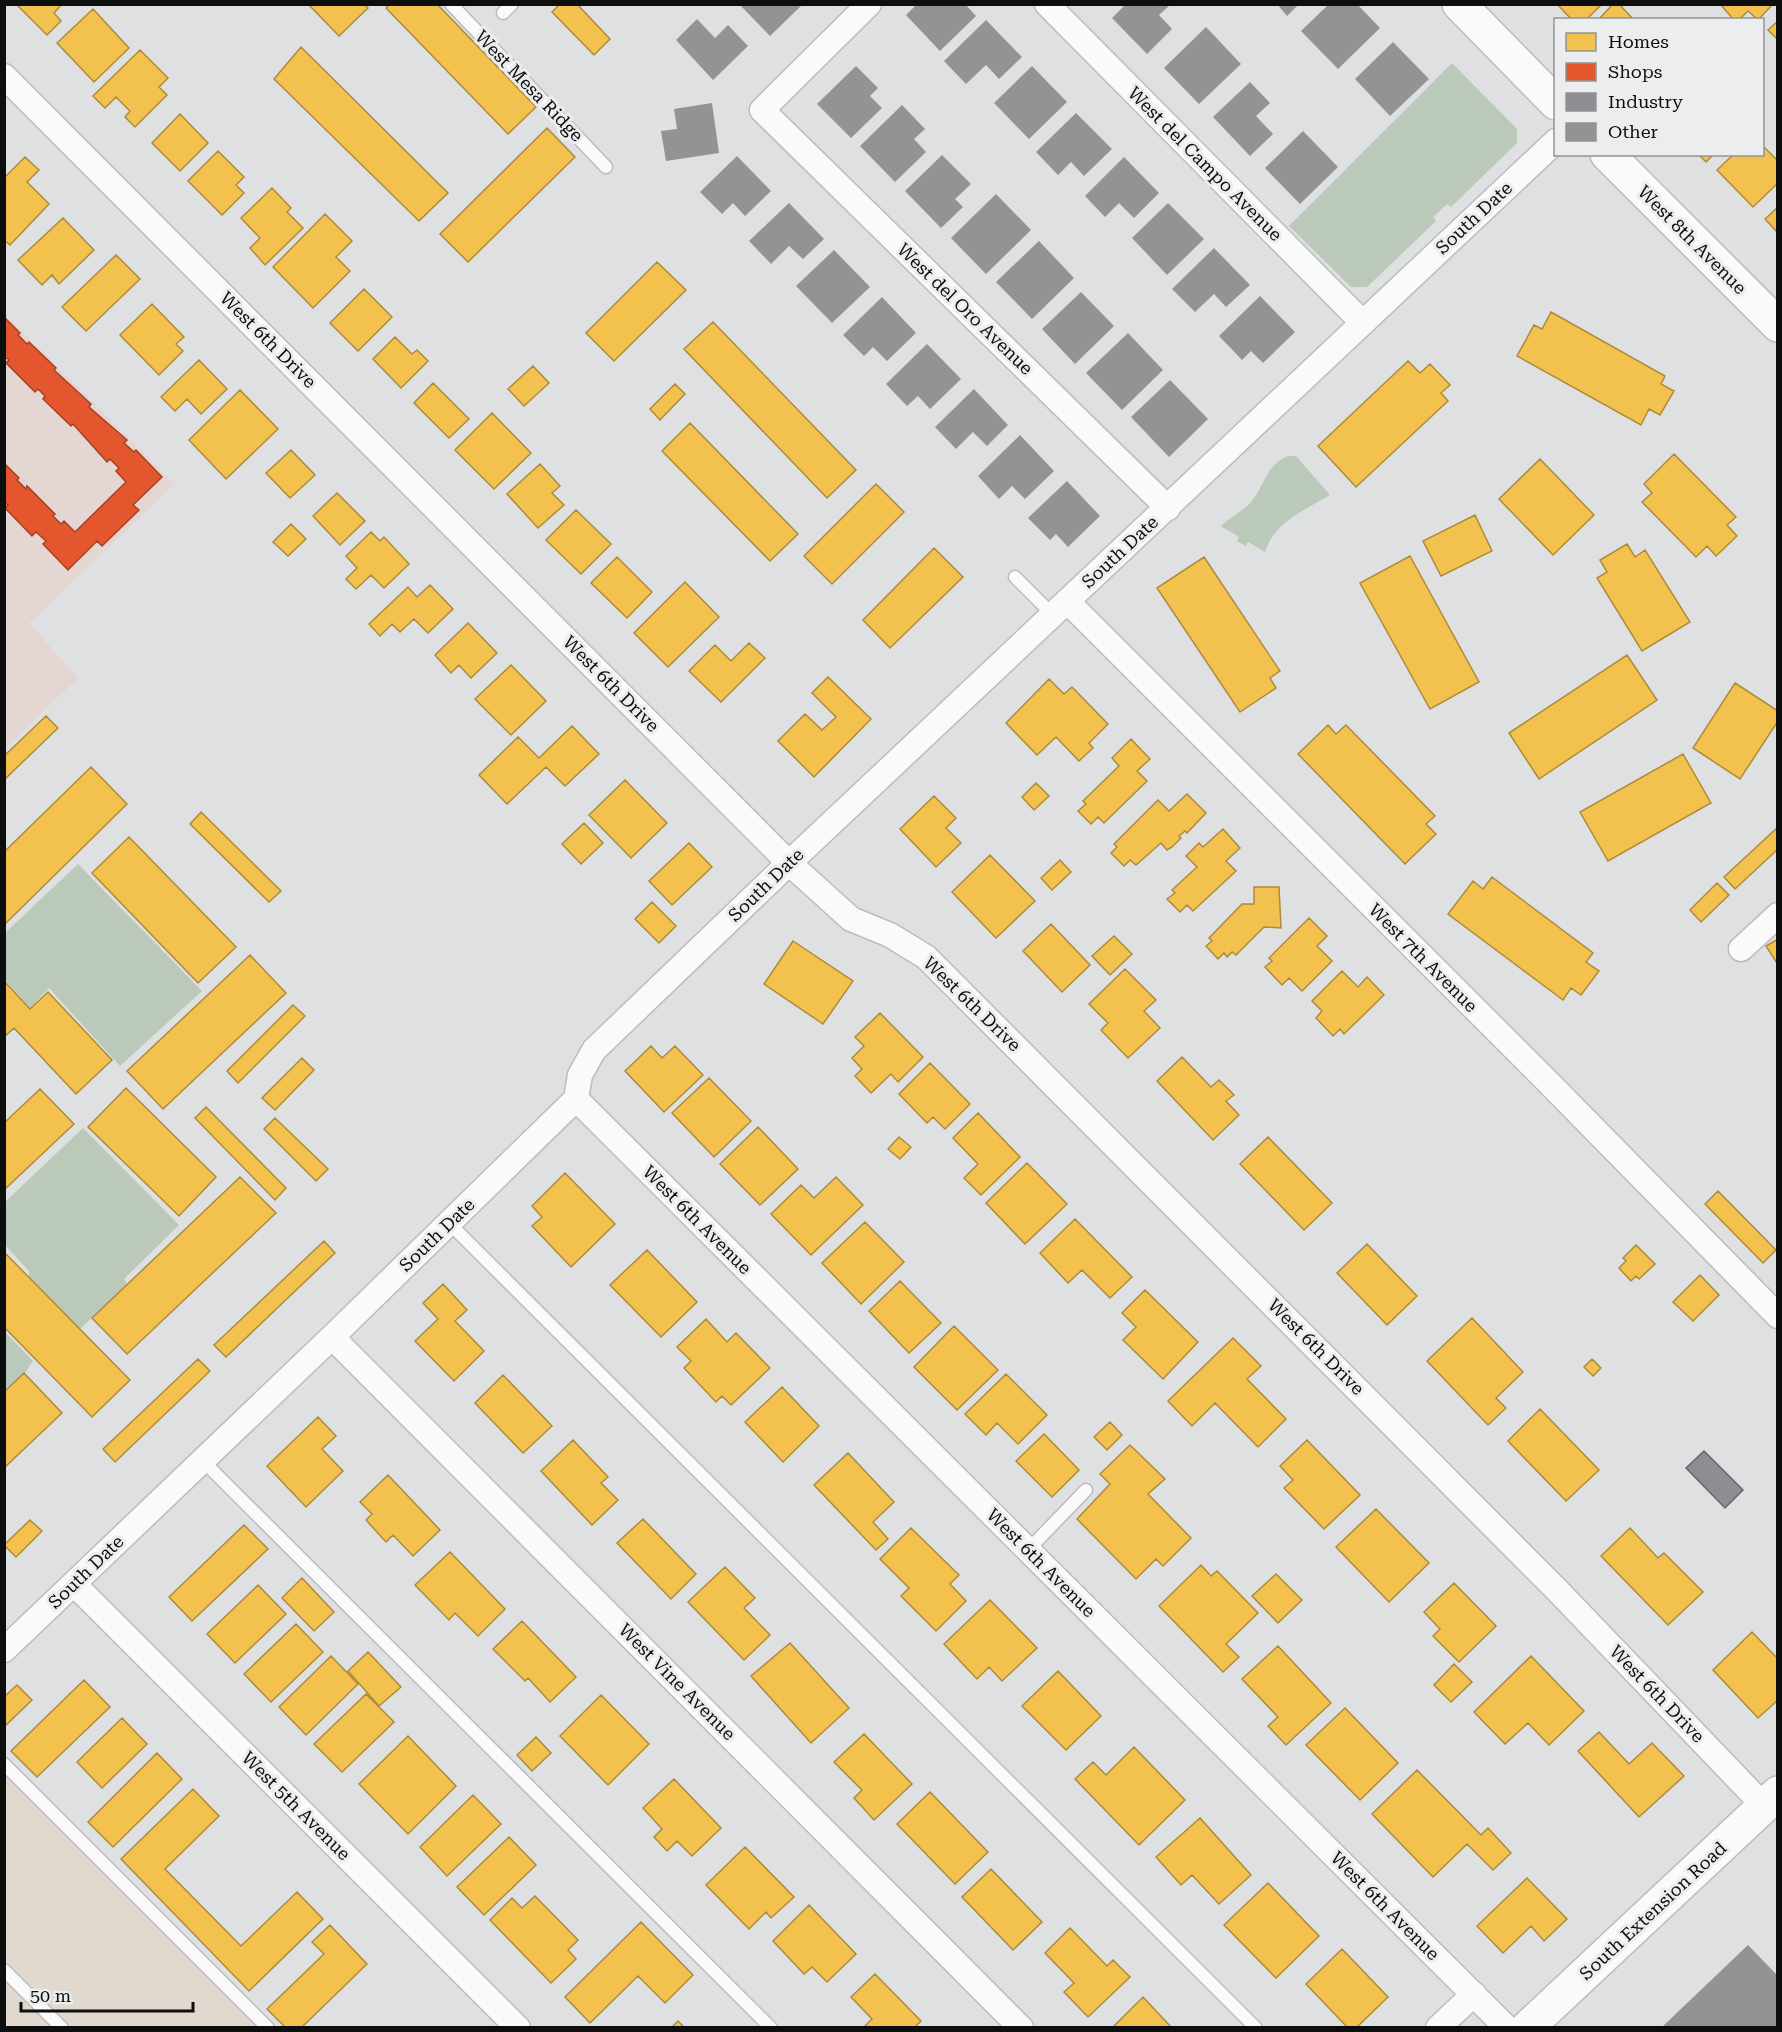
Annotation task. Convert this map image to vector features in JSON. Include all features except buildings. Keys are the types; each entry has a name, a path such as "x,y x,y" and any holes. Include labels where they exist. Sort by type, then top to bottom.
{"street":[{"name":"West del Oro Avenue","path":"869,4 762,110 1168,508"},
{"name":"West del Campo Avenue","path":"1047,4 1363,323"},
{"path":"1459,4 1554,101"},
{"name":"West 6th Drive","path":"4,76 789,863 851,919 890,935 926,957 1550,1583 1771,1800"},
{"name":"South Date","path":"4,1650 332,1337 576,1099 580,1075 594,1050 789,863 1554,143"},
{"name":"West 8th Avenue","path":"1609,156 1778,325"},
{"name":"West 7th Avenue","path":"1060,608 1547,1081 1778,1316"},
{"path":"1741,949 1778,915"},
{"name":"West 6th Avenue","path":"576,1099 1507,2028"},
{"name":"West Vine Avenue","path":"332,1337 1022,2028"},
{"name":"West 5th Avenue","path":"74,1584 518,2028"},
{"name":"South Extension Road","path":"1527,2028 1771,1800"},
{"path":"1438,2028 1474,1994"}],"lane":[{"name":"West Mesa Ridge","path":"451,4 606,167"},
{"path":"1015,577 1060,608"},
{"path":"449,1223 1256,2028"},
{"path":"203,1461 771,2028"},
{"path":"1028,1550 1086,1490"},
{"path":"4,1764 268,2028"},
{"path":"4,1970 62,2028"}],"shaded area":[{"path":"5,314 175,484 29,623 78,678 5,749"},
{"path":"5,1772 261,2027 5,2027"}],"green space":[{"path":"1452,63 1517,129 1517,143 1451,207 1447,204 1433,217 1436,221 1367,287 1351,287 1289,226"},
{"path":"1288,456 1296,456 1330,495 1283,525 1269,542 1265,552 1248,542 1246,546 1237,541 1239,537 1221,526 1251,502 1274,465"},
{"path":"78,864 202,991 120,1066 49,988 30,1008 5,980 5,933"},
{"path":"83,1128 179,1225 124,1279 127,1284 78,1331 29,1279 29,1271 5,1245 4,1203"},
{"path":"4,1331 33,1361 23,1376 5,1389"}]}
